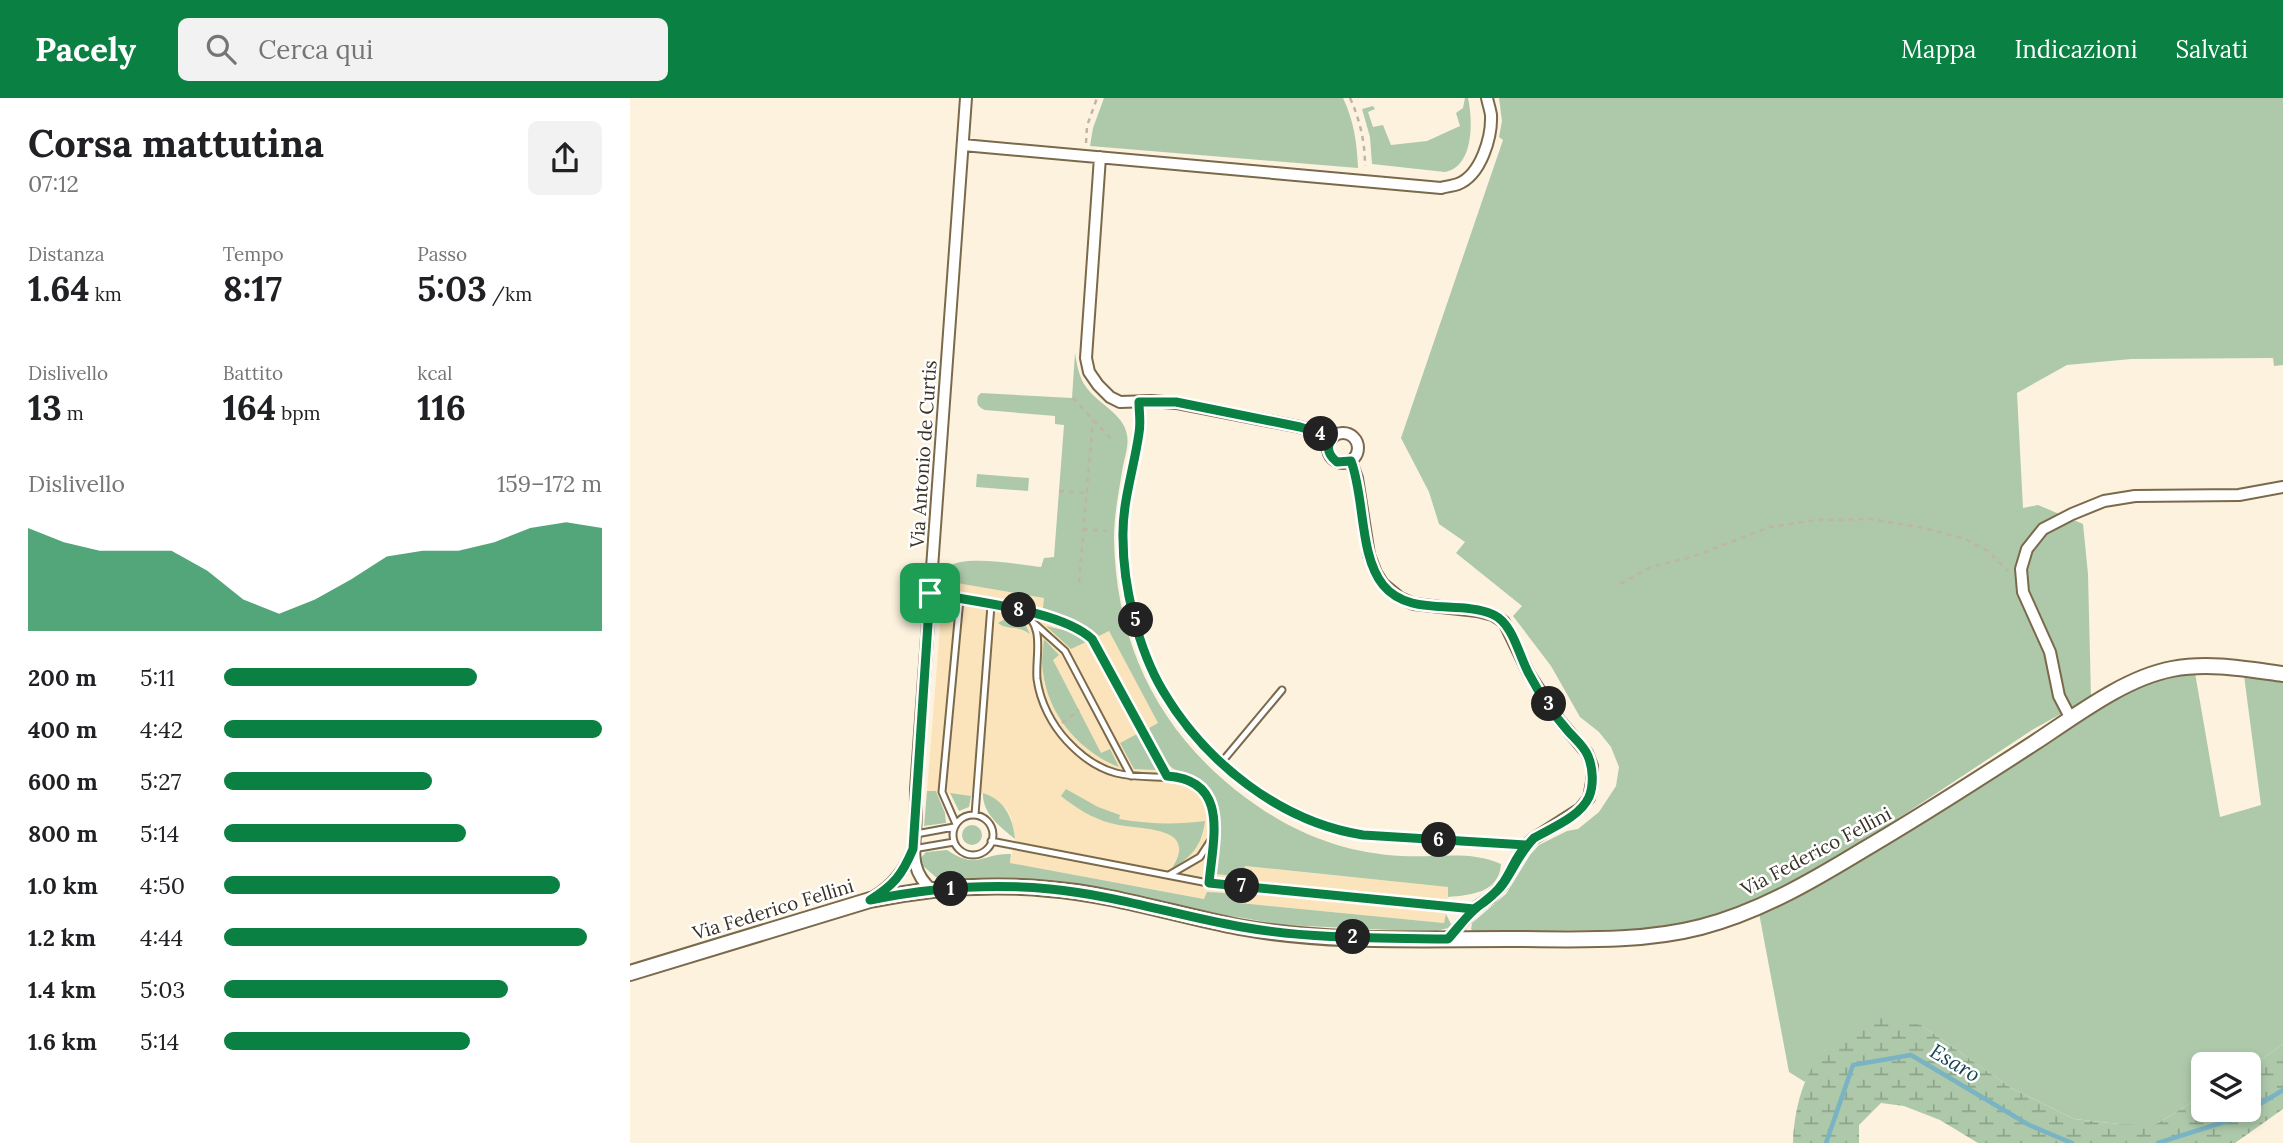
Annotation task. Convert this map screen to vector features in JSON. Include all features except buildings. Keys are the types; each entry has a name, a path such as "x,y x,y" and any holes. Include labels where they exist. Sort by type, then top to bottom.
{"street":[{"name":"Via Antonio de Curtis","path":"913,849 966,98"},
{"path":"962,145 1441,188 1460,183 1473,173 1482,158 1491,116 1487,98"},
{"path":"1100,157 1086,358 1094,379 1110,397 1121,402 1176,402 1300,427 1332,437"},
{"path":"1343,432 1355,437 1359,450 1351,461 1337,462 1330,456 1328,446 1332,437 1343,432"},
{"path":"1351,461 1357,478 1369,555 1383,584 1400,598 1414,604 1477,611 1493,615 1504,622 1529,674 1559,720 1587,753 1592,774 1589,798 1580,809 1534,838 1522,849 1503,884 1474,909 1448,939"},
{"path":"2071,719 2059,696 2050,652 2023,592 2021,569 2027,549 2043,529 2104,501 2135,496 2239,495 2283,487"},
{"name":"Via Federico Fellini","path":"630,974 870,900 932,890 983,887 1049,889 1106,898 1241,927 1311,936 1448,939 1655,937 1703,927 1762,906 1835,867 1924,814 2128,685 2170,669 2217,665 2283,674"},
{"path":"913,849 919,876 932,890"},
{"path":"870,900 896,881 913,849"}],"lane":[{"path":"1139,402 1140,432 1127,491 1123,538 1130,600 1147,657 1163,691 1196,737 1221,762 1281,807 1317,824 1342,832 1399,838 1527,845"},
{"path":"930,593 1022,611 1074,627 1092,639 1167,776"},
{"path":"915,834 955,825 966,816 975,815 987,821 991,828 991,841 983,852 968,854 961,851 954,842 955,825 942,792 960,599"},
{"path":"975,815 991,605"},
{"path":"1022,611 1032,617 1035,624 1037,680 1046,710 1056,728 1077,750 1115,773 1144,778 1181,777 1200,786 1206,793 1214,834 1209,883"},
{"path":"1035,624 1065,651 1130,776"},
{"path":"1221,762 1282,690"},
{"path":"1168,876 1206,851 1214,834"},
{"path":"991,841 1209,883 1474,909"},
{"path":"913,849 954,842"}],"path":[{"path":"1086,143 1087,126 1097,98"},
{"path":"1350,98 1361,127 1365,166"},
{"path":"1073,398 1112,440"},
{"path":"1079,582 1093,420"},
{"path":"1059,491 1086,494"},
{"path":"1620,584 1651,567 1692,557 1770,527 1816,520 1870,519 1965,538 1988,551 2023,592"},
{"path":"1083,529 1106,531"}],"shaded area":[{"path":"951,582 1045,598 1043,608 1076,620 1099,635 1109,631 1159,724 1149,728 1170,767 1207,784 1213,796 1219,835 1216,874 1244,866 1449,887 1445,923 1239,903 1241,894 1205,899 1010,863 1015,839 1011,817 1006,808 984,793 976,797 927,791 941,587 949,592"}],"green space":[{"path":"1104,98 1343,98 1354,132 1358,168 1090,146 1093,128"},
{"path":"1465,98 1468,98 1470,107 1471,130 1466,152 1455,168 1445,172 1372,164 1370,137 1362,109 1373,106 1375,109 1368,112 1373,127 1383,125 1391,145 1427,141 1460,126 1456,113 1463,108"},
{"path":"1499,98 2283,98 2283,365 2274,366 2273,358 2131,359 2067,365 2017,393 2023,508 2038,505 2083,524 2088,574 2091,697 2032,730 1852,849 1755,901 1697,922 1654,929 1474,932 1471,929 1472,923 1506,894 1539,845 1567,831 1578,829 1599,812 1616,786 1619,767 1611,747 1599,732 1580,717 1551,666 1513,616 1522,606 1456,553 1465,542 1439,524 1429,492 1401,438 1503,140 1499,137 1502,121"},
{"path":"1075,353 1086,387 1116,415 1127,435 1114,539 1123,616 1148,685 1189,746 1246,798 1299,830 1334,844 1377,854 1478,857 1501,864 1499,874 1489,887 1466,895 1448,897 1448,887 1245,866 1243,877 1216,874 1219,827 1211,792 1201,780 1175,770 1165,759 1149,728 1158,723 1109,631 1099,636 1076,620 1043,608 1044,598 951,582 949,592 941,587 944,571 956,563 979,561 1041,567 1044,558 1054,557 1064,425 1055,424 1055,416 985,410 978,405 977,399 981,393 1072,398"},
{"path":"977,474 1029,478 1028,491 976,487"},
{"path":"1018,618 1024,622 1030,634 998,623 1005,619"},
{"path":"1046,626 1067,631 1088,641 1071,649"},
{"path":"1044,639 1059,655 1053,660 1101,753 1110,749 1119,767 1091,752 1079,742 1059,717 1046,688 1042,660"},
{"path":"2243,668 2283,674 2283,1044 2261,1060 2261,1052 2191,1052 2191,1103 2156,1124 2119,1124 2074,1119 2011,1088 1921,1025 1826,1050 1805,1082 1789,1072 1759,913 2134,689 2175,675 2195,673 2220,817 2261,805"},
{"path":"1137,734 1156,770 1134,769 1120,743"},
{"path":"1066,789 1098,807 1120,815 1119,819 1162,823 1205,821 1202,836 1191,854 1172,868 1179,853 1178,843 1172,836 1097,818 1061,796"},
{"path":"927,791 936,791 946,823 924,826"},
{"path":"950,793 971,796 969,807 959,811"},
{"path":"983,793 997,800 1007,811 1015,839 989,813 985,807"},
{"path":"968,825 976,825 982,835 976,845 968,845 962,839 962,831"},
{"path":"947,850 973,860 1011,854 1010,863 1204,899 1207,892 1241,894 1240,903 1444,923 1446,914 1451,924 1448,928 1433,932 1283,925 1089,887 1036,880 938,879 923,866 920,859 926,852"},
{"path":"1872,1016 1921,1025 2011,1088 2074,1119 2119,1124 2156,1124 2191,1103 2191,1122 2261,1122 2261,1060 2283,1044 2283,1109 2235,1143 1978,1143 1940,1120 1904,1106 1881,1103 1859,1125 1859,1143 1793,1143 1795,1118 1806,1079 1819,1057"}],"waterway":[{"name":"Esaro","path":"1826,1143 1853,1065 1911,1055 2029,1125 2072,1143"},
{"name":"Esaro","path":"2158,1143 2237,1118 2283,1090"}],"route":[{"path":"930,593 913,849 896,881 870,900 932,890 983,887 1049,889 1106,898 1241,927 1311,936 1448,939 1474,909 1503,884 1522,849 1527,845 1534,838 1565,821 1589,798 1592,766 1587,753 1559,720 1529,674 1504,622 1493,615 1477,611 1414,604 1390,592 1376,573 1369,555 1357,478 1351,461 1337,462 1330,456 1328,446 1332,437 1300,427 1176,402 1139,402 1140,432 1127,491 1123,538 1130,600 1147,657 1163,691 1196,737 1247,784 1281,807 1342,832 1527,845 1522,849 1510,870 1503,884 1491,897 1474,909 1209,883 1214,829 1213,813 1206,793 1191,780 1167,776 1092,639 1086,633 1056,620 930,593"}]}
